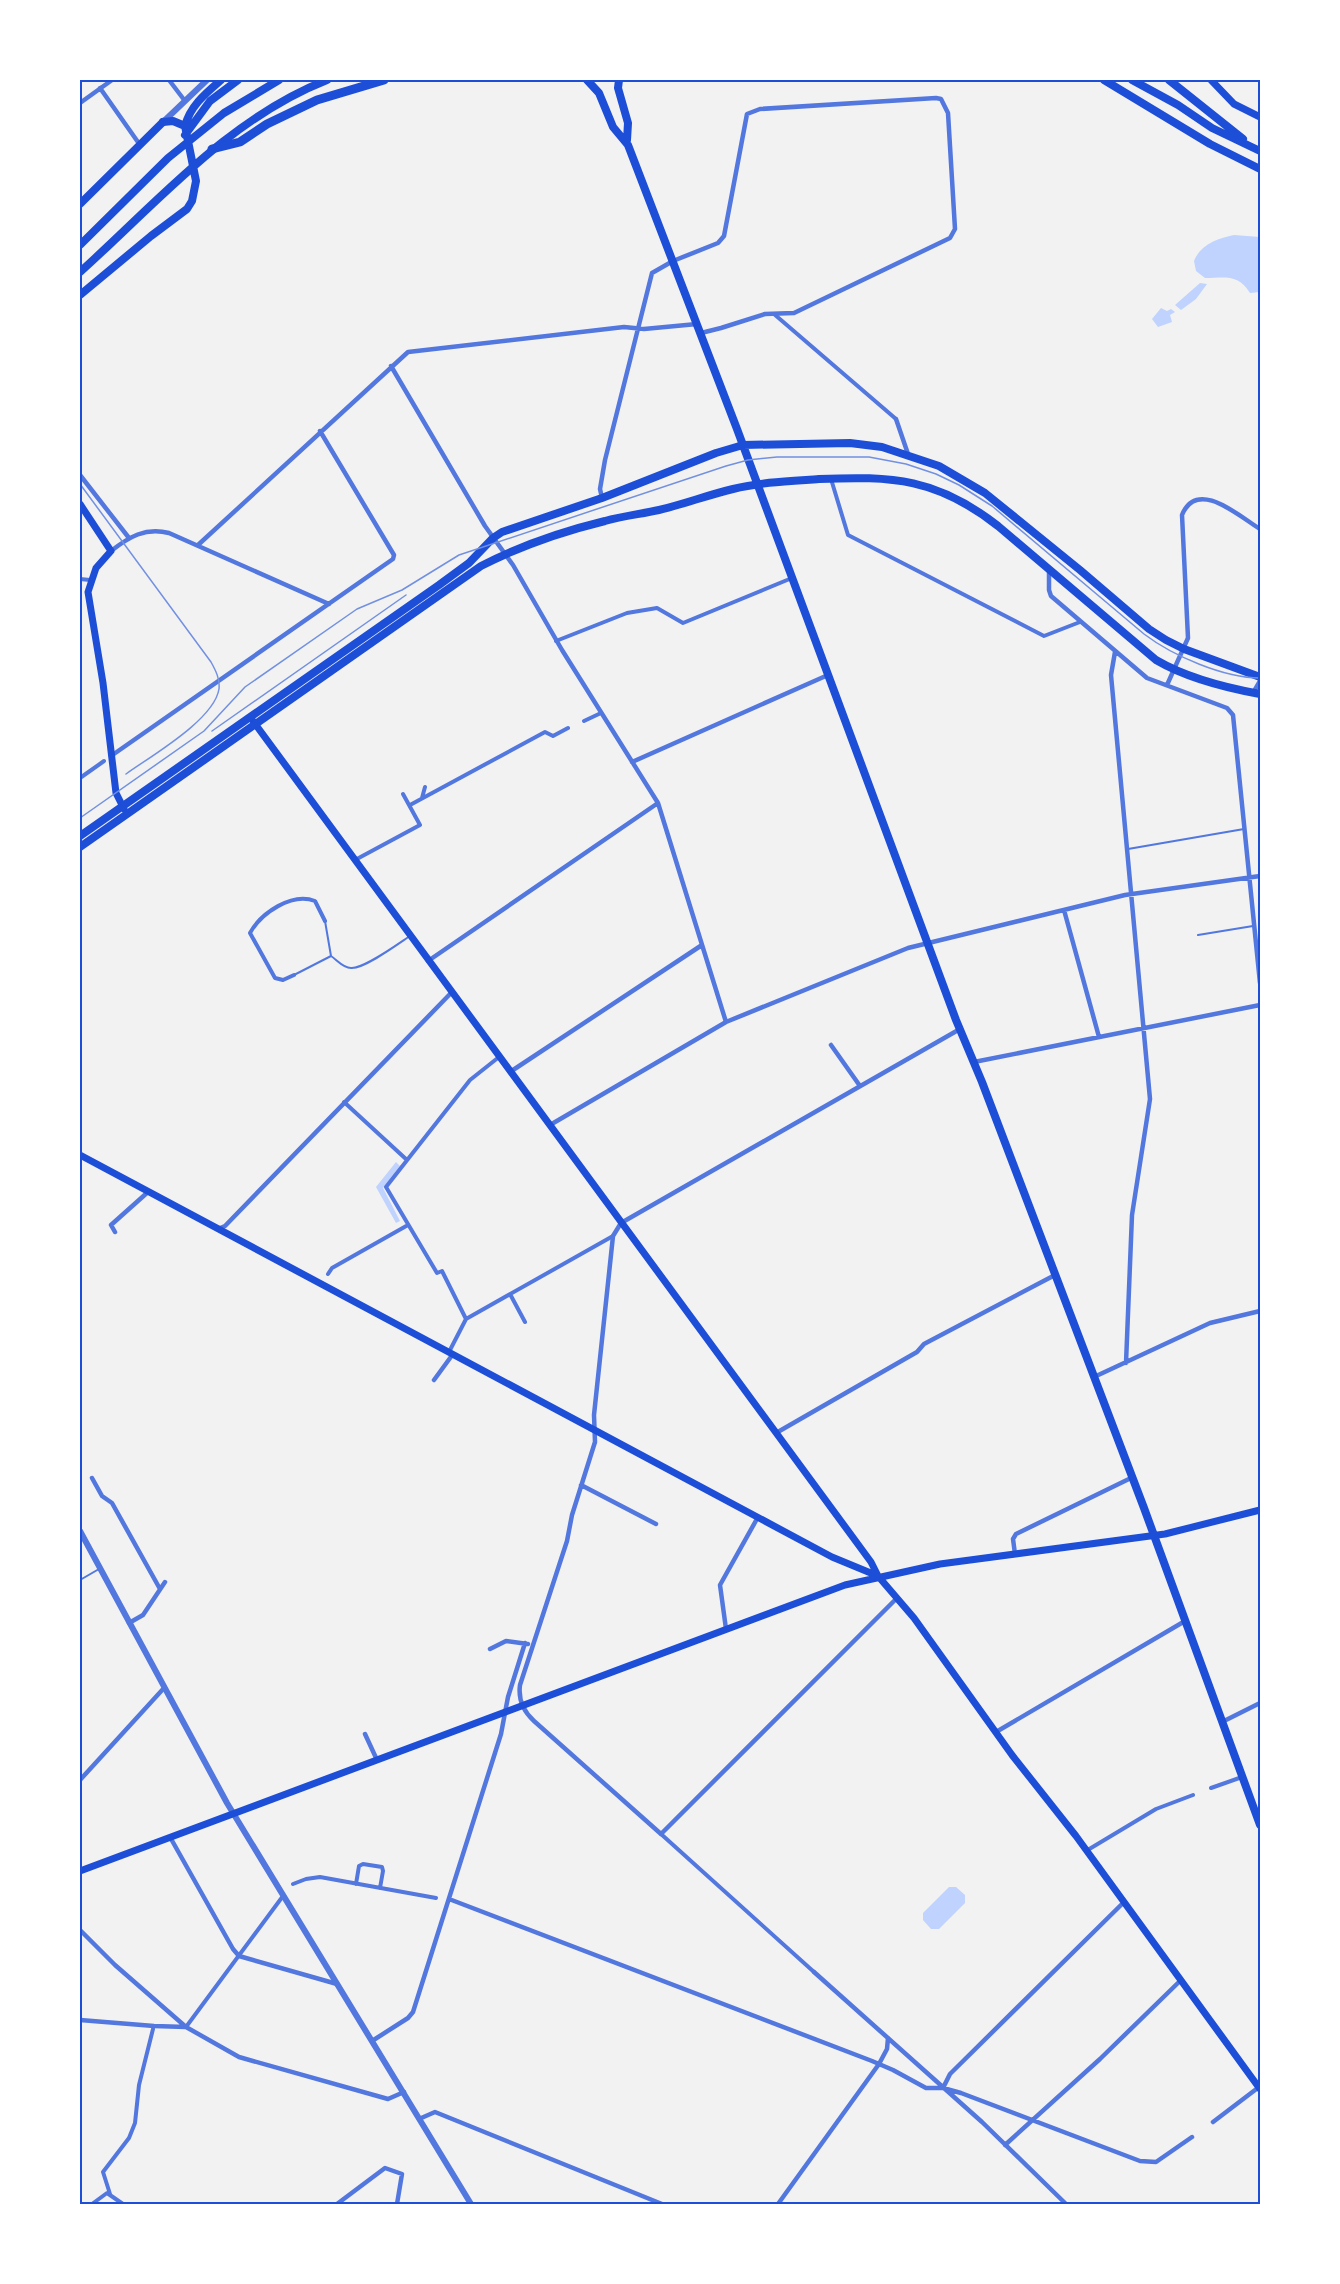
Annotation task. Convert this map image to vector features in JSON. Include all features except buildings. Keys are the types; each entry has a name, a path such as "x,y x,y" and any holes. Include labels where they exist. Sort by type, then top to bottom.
{"highway":[{"path":"80,295 151,236 179,217 192,201 196,181 185,126 199,99 221,80"},
{"path":"168,158 210,101 237,80"},
{"path":"80,245 168,158 224,113 279,80"},
{"path":"80,272 212,149 276,103 327,80"},
{"path":"212,149 240,142 267,124 317,100 384,80"},
{"path":"1104,80 1210,144 1260,169"},
{"path":"1132,80 1178,105 1212,128 1258,150"},
{"path":"1169,80 1258,150"},
{"path":"163,122 179,123 185,126"}],"main road":[{"path":"587,80 599,93 614,127 627,140"},
{"path":"619,80 618,88 628,123 627,140 698,324 960,1029 1154,1536 1260,1825"},
{"path":"1211,80 1234,104 1260,117"},
{"path":"80,204 163,122"},
{"path":"80,847 124,810 249,716 469,563 493,538 516,527 602,498 716,453 743,445 862,443 908,454 939,466 985,493 1149,629 1184,649 1260,679"},
{"path":"80,836 124,810 255,724 462,577 481,566 506,554 602,521 658,510 733,488 757,485 831,479 894,478 919,483 942,492 981,512 1148,654 1175,669 1222,686 1257,694"},
{"path":"80,504 111,551 96,568 90,580 88,592 103,683 116,793 124,810"},
{"path":"249,716 871,1562 878,1576 914,1618 1260,2088"},
{"path":"80,1155 832,1557 878,1576"},
{"path":"80,1871 845,1585 940,1564 1154,1536 1260,1510"}],"street":[{"path":"80,103 112,80"},
{"path":"169,80 184,101"},
{"path":"163,122 207,80"},
{"path":"100,88 140,145"},
{"path":"602,498 600,489 605,460 652,273 673,261 718,243 724,236 747,114 760,110 936,98 944,103 948,113 955,229 950,238 794,313 784,315 773,313 701,333"},
{"path":"773,313 893,414 908,454"},
{"path":"198,545 391,366 413,350 624,327 698,324"},
{"path":"391,366 493,538 506,554 556,641 658,803 726,1023"},
{"path":"111,756 390,561 394,555 320,431"},
{"path":"80,475 129,538"},
{"path":"831,479 848,535 1044,636 1080,622"},
{"path":"1167,685 1188,638 1182,514 1187,505 1192,501 1208,498 1260,529"},
{"path":"111,551 142,532 162,531 329,604"},
{"path":"1049,569 1051,596 1146,678 1227,708 1233,715 1251,878 1258,915 1256,926 1260,983"},
{"path":"556,641 627,613 657,608 683,623 792,578"},
{"path":"80,579 90,580"},
{"path":"1115,652 1111,675 1150,1099 1131,1224 1126,1363"},
{"path":"632,762 828,675"},
{"path":"1257,694 1260,679"},
{"path":"584,721 601,713"},
{"path":"410,805 545,732 553,736 568,728"},
{"path":"80,778 104,761"},
{"path":"422,798 426,787"},
{"path":"354,860 420,825 403,794"},
{"path":"428,961 658,803"},
{"path":"549,1125 726,1023 897,952 928,942 1132,893 1260,876"},
{"path":"294,975 283,980 275,978 250,933 254,926 282,904 303,899 315,901 325,921"},
{"path":"1064,910 1099,1037"},
{"path":"510,1072 702,945"},
{"path":"218,1229 225,1226 451,993"},
{"path":"974,1062 1260,1005"},
{"path":"960,1029 621,1223 613,1236 594,1415 595,1442 519,1694 522,1706 534,1721 943,2088 1066,2205"},
{"path":"831,1045 860,1086"},
{"path":"465,1319 442,1270 437,1273 386,1187 470,1080 499,1057"},
{"path":"344,1101 407,1160"},
{"path":"116,1232 111,1225 148,1192"},
{"path":"328,1274 332,1268 408,1226"},
{"path":"434,1380 450,1353 465,1319 613,1236"},
{"path":"776,1433 917,1353 924,1344 1055,1275"},
{"path":"510,1293 525,1322"},
{"path":"1094,1377 1210,1323 1260,1311"},
{"path":"92,1478 102,1496 112,1503 160,1589"},
{"path":"1015,1554 1013,1539 1016,1534 1131,1478"},
{"path":"581,1485 656,1524"},
{"path":"726,1629 720,1585 758,1517"},
{"path":"80,1531 234,1814 471,2205"},
{"path":"129,1623 143,1616 165,1582"},
{"path":"661,1834 896,1599"},
{"path":"996,1732 1185,1621"},
{"path":"490,1649 506,1641 533,1645"},
{"path":"372,2041 408,2019 414,2012 525,1643"},
{"path":"80,1780 164,1688"},
{"path":"1222,1722 1260,1703"},
{"path":"365,1734 376,1760"},
{"path":"1211,1788 1243,1777"},
{"path":"1086,1851 1156,1809 1193,1795"},
{"path":"170,1837 239,1956 337,1984"},
{"path":"356,1884 359,1866 363,1864 382,1867 380,1888"},
{"path":"292,1884 320,1877 436,1898"},
{"path":"186,2027 283,1896"},
{"path":"449,1899 879,2064 926,2088 943,2088 1144,2162 1156,2162 1192,2137"},
{"path":"943,2088 950,2074 1123,1903"},
{"path":"80,1930 115,1965 186,2027 239,2057 388,2099 404,2092"},
{"path":"1005,2145 1100,2059 1181,1980"},
{"path":"80,2020 186,2027"},
{"path":"123,2205 110,2194 103,2172 129,2138 135,2123 140,2085 153,2029"},
{"path":"778,2205 879,2064 887,2049 888,2038"},
{"path":"1213,2122 1260,2088"},
{"path":"419,2120 435,2112 662,2205"},
{"path":"337,2205 385,2168 402,2174 397,2205"},
{"path":"92,2205 103,2194 110,2194"}],"lane":[{"path":"104,761 111,756"},
{"path":"1128,849 1245,828"},
{"path":"325,921 331,956 346,967 356,968 389,952 410,936"},
{"path":"1198,935 1256,926"},
{"path":"294,975 331,956"},
{"path":"80,1580 99,1569"}],"water":[{"path":"1234,235 1260,237 1260,292 1250,293 1241,282 1235,279 1205,278 1196,271 1194,261 1205,247 1216,240"},
{"path":"1200,283 1207,284 1196,299 1181,310 1175,305"},
{"path":"1161,308 1175,312 1170,315 1172,322 1158,327 1152,319"},
{"path":"396,1162 400,1166 383,1188 400,1221 396,1223 376,1187"},
{"path":"949,1887 956,1887 965,1895 965,1903 939,1929 931,1929 923,1920 923,1913"}],"tram line":[{"path":"80,818 204,731 245,687 357,609 402,590 459,555 748,460 777,457 869,457 906,464 936,474 959,485 992,506 1156,642 1184,658 1215,670 1260,678"},
{"path":"80,484 211,662 219,682 215,701 194,725 126,774"},
{"path":"212,731 406,595"}]}
